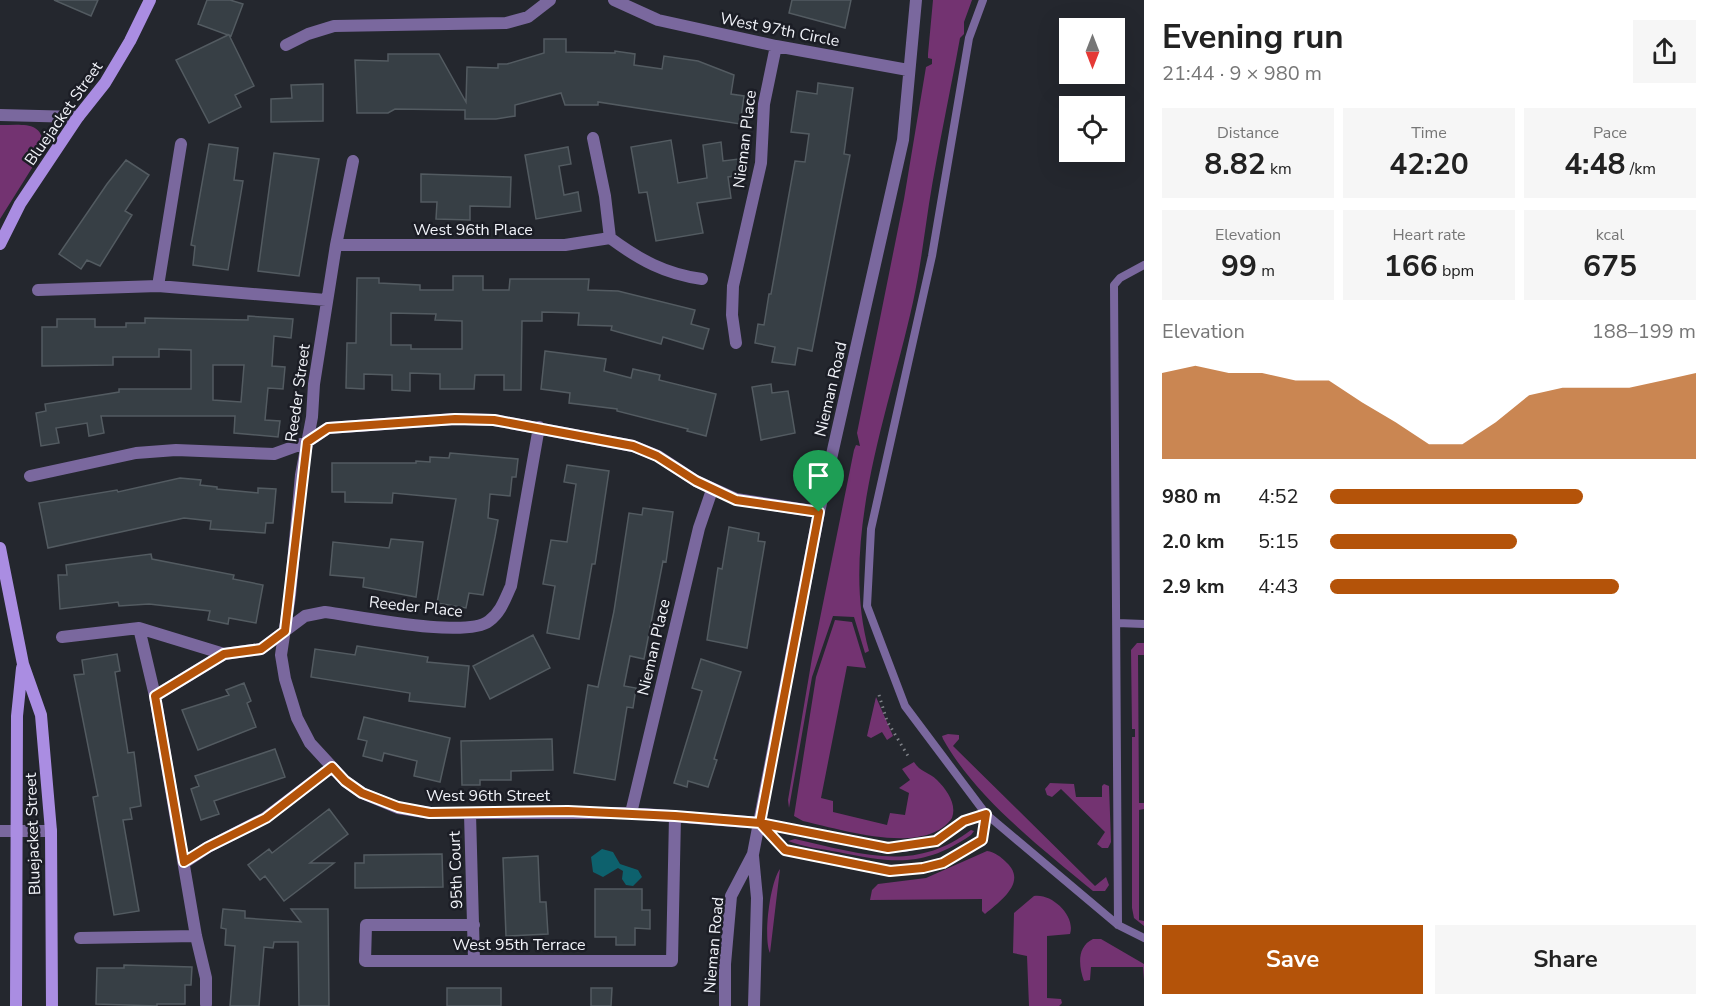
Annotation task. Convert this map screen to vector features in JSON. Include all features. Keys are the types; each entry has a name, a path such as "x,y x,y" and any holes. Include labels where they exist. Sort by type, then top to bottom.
{"street":[{"name":"Bluejacket Street","path":"0,244 20,204 78,117 105,83 130,41 150,0"},
{"path":"286,45 308,34 334,26 506,23 528,17 550,0"},
{"name":"West 97th Circle","path":"614,0 658,20 776,46 908,70"},
{"name":"Nieman Road","path":"725,1006 725,964 731,896 753,854 819,512 903,140 916,0"},
{"name":"Nieman Place","path":"736,343 732,315 733,286 761,163 764,104 776,46"},
{"path":"0,115 78,117"},
{"path":"593,138 605,196 610,238 657,269 679,276 702,279"},
{"path":"158,286 181,144"},
{"name":"Reeder Street","path":"332,767 310,743 297,718 285,679 281,655 326,300 353,161"},
{"name":"West 96th Place","path":"336,245 565,245 610,238"},
{"path":"38,290 158,286 326,300"},
{"path":"30,476 136,453 176,450 274,454 307,442 328,428 455,419 494,420 633,446 657,456 712,490 736,500 819,512"},
{"name":"Reeder Place","path":"285,631 305,616 325,612 464,630 488,622 502,607 511,586 539,427"},
{"name":"Nieman Place","path":"631,813 699,528 712,490"},
{"name":"Bluejacket Street","path":"0,548 5,599 23,664 41,715 51,831 52,1006"},
{"path":"62,637 139,628 224,654"},
{"path":"139,628 155,696 196,936 206,978 206,1004"},
{"path":"155,696 224,654 261,649 285,631"},
{"name":"Bluejacket Street","path":"16,1006 16,716 23,664"},
{"path":"184,862 208,847 266,818 332,767"},
{"name":"West 96th Street","path":"332,767 345,781 362,793 398,807 430,813 568,811 631,813 760,823"},
{"name":"95th Court","path":"470,814 474,960"},
{"name":"West 95th Terrace","path":"474,925 366,926 364,961 672,961 675,816"},
{"path":"0,831 51,831"},
{"name":"Nieman Road","path":"753,854 757,898 754,1006"},
{"path":"80,938 196,936"}],"lane":[{"path":"983,0 969,38 932,256 870,529 867,606 905,706 986,814 1118,925 1144,938"},
{"path":"1118,925 1114,285 1120,278 1144,265"},
{"path":"1117,623 1144,624"},
{"path":"760,823 888,848 904,848 936,841 964,821 986,814"},
{"path":"760,823 785,850 879,869 902,871 943,863 982,840 986,814"}],"path":[{"path":"879,695 887,722 908,756"}],"shaded area":[{"path":"933,0 972,0 964,22 964,34 960,38 913,302 870,476 859,565 861,609 869,651 865,653 854,617 833,616 812,677 789,808 788,800 812,658 854,450 856,445 860,446 857,433 904,199 926,67 932,64 932,59 928,58 928,54"},
{"path":"0,125 32,126 41,134 43,142 42,152 0,219"},
{"path":"835,620 852,622 866,668 847,666 821,798 833,801 833,812 887,825 890,813 905,815 909,793 899,788 910,780 902,769 914,762 941,784 952,802 952,818 939,830 923,836 881,837 803,821 794,816 816,677"},
{"path":"1137,643 1144,643 1144,655 1138,655 1139,803 1144,803 1144,809 1139,810 1139,920 1144,921 1144,926 1134,918 1132,908 1132,737 1135,737 1135,729 1132,729 1131,650"},
{"path":"876,697 893,736 887,740 882,732 871,738 867,736"},
{"path":"959,735 959,739 953,746 1095,886 1106,877 1109,885 1105,891 1093,891 991,802 943,739 942,736"},
{"path":"1050,783 1074,784 1076,797 1102,797 1102,786 1104,784 1109,786 1111,842 1108,848 1102,848 1097,844 1105,832 1061,789 1052,797 1047,795 1045,789"},
{"path":"971,830 974,831 971,835 954,846 922,858 907,860 875,859 788,841 795,839 864,854 907,856 950,844"},
{"path":"987,851 1005,861 1014,877 1010,891 985,914 982,911 982,899 870,900 872,890 878,884 926,878"},
{"path":"780,869 770,953 767,935 769,910 773,886"},
{"path":"1034,896 1048,898 1061,907 1071,927 1070,934 1047,936 1047,998 1061,999 1062,1003 1059,1006 1029,1006 1027,956 1013,953 1014,913"},
{"path":"1093,939 1101,939 1144,964 1144,980 1143,967 1091,967 1090,980 1084,981 1080,964 1081,952"}],"water":[{"path":"602,849 613,852 620,864 638,870 642,877 633,886 626,885 622,879 623,871 618,868 603,877 593,872 591,857"}],"building":[{"path":"54,0 98,0 91,16"},
{"path":"207,0 230,0 243,4 231,36 229,35 254,86 235,95 241,107 209,123 176,60 228,35 198,24"},
{"path":"792,0 851,0 845,28 789,13"},
{"path":"544,39 566,39 566,52 615,53 615,51 635,54 634,65 662,69 664,56 698,61 734,75 731,94 744,96 740,124 598,102 598,105 565,105 561,93 515,105 515,116 496,119 465,119 465,110 395,109 388,113 357,113 355,60 388,61 388,54 439,54 466,102 467,67 498,68 498,64 507,64 544,53"},
{"path":"818,83 853,88 844,154 850,155 812,351 798,348 795,365 772,362 775,347 755,343 758,324 764,325 769,294 771,294 795,161 805,162 809,134 791,132 797,91 817,94"},
{"path":"323,84 323,121 271,122 271,99 292,98 291,85"},
{"path":"671,140 678,183 707,178 703,145 721,142 723,161 739,159 742,175 728,177 731,198 697,203 703,233 656,241 647,192 639,193 631,147"},
{"path":"209,144 238,148 234,180 243,181 228,270 193,265 195,246 191,245"},
{"path":"568,147 571,164 559,166 564,195 578,192 581,211 536,219 525,155"},
{"path":"274,153 319,159 299,276 258,271"},
{"path":"126,160 149,175 125,211 132,215 100,266 87,260 81,269 59,254"},
{"path":"421,174 511,177 510,207 470,206 470,220 436,219 437,202 421,202"},
{"path":"453,276 483,276 483,290 509,290 510,279 589,279 588,290 618,291 695,310 691,324 709,329 703,349 663,337 661,344 611,330 612,326 578,325 579,313 542,312 542,321 522,321 521,390 504,390 504,375 475,375 474,389 440,389 440,374 410,373 410,391 392,390 392,375 364,374 364,389 346,388 347,343 356,343 357,278 379,278 379,283 420,285 420,290 453,290","holes":["391,313 436,314 435,320 462,321 462,349 411,349 411,345 391,345"]},
{"path":"248,316 293,319 291,338 274,336 272,366 285,367 283,389 268,388 265,420 280,421 278,437 234,433 235,416 101,416 104,433 89,436 87,423 56,428 59,443 41,446 36,413 46,411 45,404 119,392 119,389 191,389 191,350 159,349 159,357 113,357 113,365 42,366 42,327 57,327 57,319 95,319 95,327 126,327 126,323 145,323 145,318 248,320","holes":["213,365 244,365 241,402 213,400"]},
{"path":"545,351 606,359 604,371 631,378 633,369 660,375 659,380 716,394 706,436 687,431 688,429 617,411 617,409 569,403 570,393 541,389"},
{"path":"771,384 772,393 788,391 795,433 761,440 752,387"},
{"path":"450,453 518,459 516,477 512,477 510,496 490,494 488,518 498,520 483,595 469,593 466,608 437,603 456,499 393,493 392,503 345,502 345,492 332,492 332,463 430,462 430,457 449,458"},
{"path":"567,465 609,471 595,564 592,564 579,639 547,633 555,586 543,584 551,540 567,542 576,484 564,482"},
{"path":"180,478 201,480 200,485 217,487 217,489 258,493 258,488 276,489 273,523 266,523 265,533 210,529 211,521 184,518 48,548 39,503 117,490 118,492"},
{"path":"643,508 673,512 666,562 663,561 644,659 630,656 624,686 636,688 633,708 627,707 615,780 574,773 588,685 598,687 614,611 629,513 642,515"},
{"path":"729,527 759,533 758,541 765,542 747,648 707,640 718,568 722,569"},
{"path":"391,539 423,542 416,597 363,587 364,578 330,575 333,542 389,548"},
{"path":"151,554 152,559 234,575 233,579 263,585 256,623 229,618 228,624 208,620 210,611 149,604 119,606 118,602 60,609 58,575 67,575 66,565"},
{"path":"533,635 550,668 490,699 473,666"},
{"path":"357,646 428,657 427,662 469,666 465,707 409,701 410,693 311,677 315,649 355,655"},
{"path":"117,654 120,671 115,672 128,753 134,752 141,806 130,808 132,819 123,820 139,911 114,915 93,797 98,796 74,675 84,674 82,660"},
{"path":"701,659 741,672 714,759 717,760 708,787 688,781 687,787 674,783 702,691 692,688"},
{"path":"244,683 251,701 247,703 256,727 198,750 182,710 229,695 226,690"},
{"path":"364,717 450,738 440,782 414,776 417,761 384,753 382,761 363,756 367,741 358,739"},
{"path":"552,739 553,770 511,771 511,780 480,780 480,785 462,785 461,741"},
{"path":"275,749 285,777 214,801 219,814 201,820 191,789 199,786 195,776"},
{"path":"329,809 348,834 310,863 334,863 284,901 265,876 260,880 248,865 269,849 272,853"},
{"path":"442,854 443,887 355,888 355,863 364,863 364,855"},
{"path":"538,856 540,902 546,902 548,934 506,936 503,858"},
{"path":"595,889 642,889 642,910 650,910 650,929 635,928 635,945 616,945 616,937 595,937"},
{"path":"223,909 245,911 245,918 301,922 291,909 328,909 329,1006 299,1006 298,942 274,942 273,948 264,947 259,1006 230,1006 235,946 225,945 226,929 221,928"},
{"path":"124,965 192,967 191,985 185,985 185,1004 157,1004 157,1006 96,1004 97,968 124,968"},
{"path":"447,988 501,988 501,1006 447,1006"},
{"path":"591,988 612,988 611,1006 591,1006"}],"route":[{"path":"819,512 736,500 712,490 657,456 633,446 539,427 494,420 455,419 328,428 307,442 301,475 285,631 261,649 224,654 155,696 184,862 208,847 266,818 332,767 345,781 362,793 398,807 430,813 568,811 675,816 760,823 888,848 904,848 936,841 964,821 986,814 982,840 961,854 943,863 923,868 890,871 785,850 760,823 819,512"}]}
